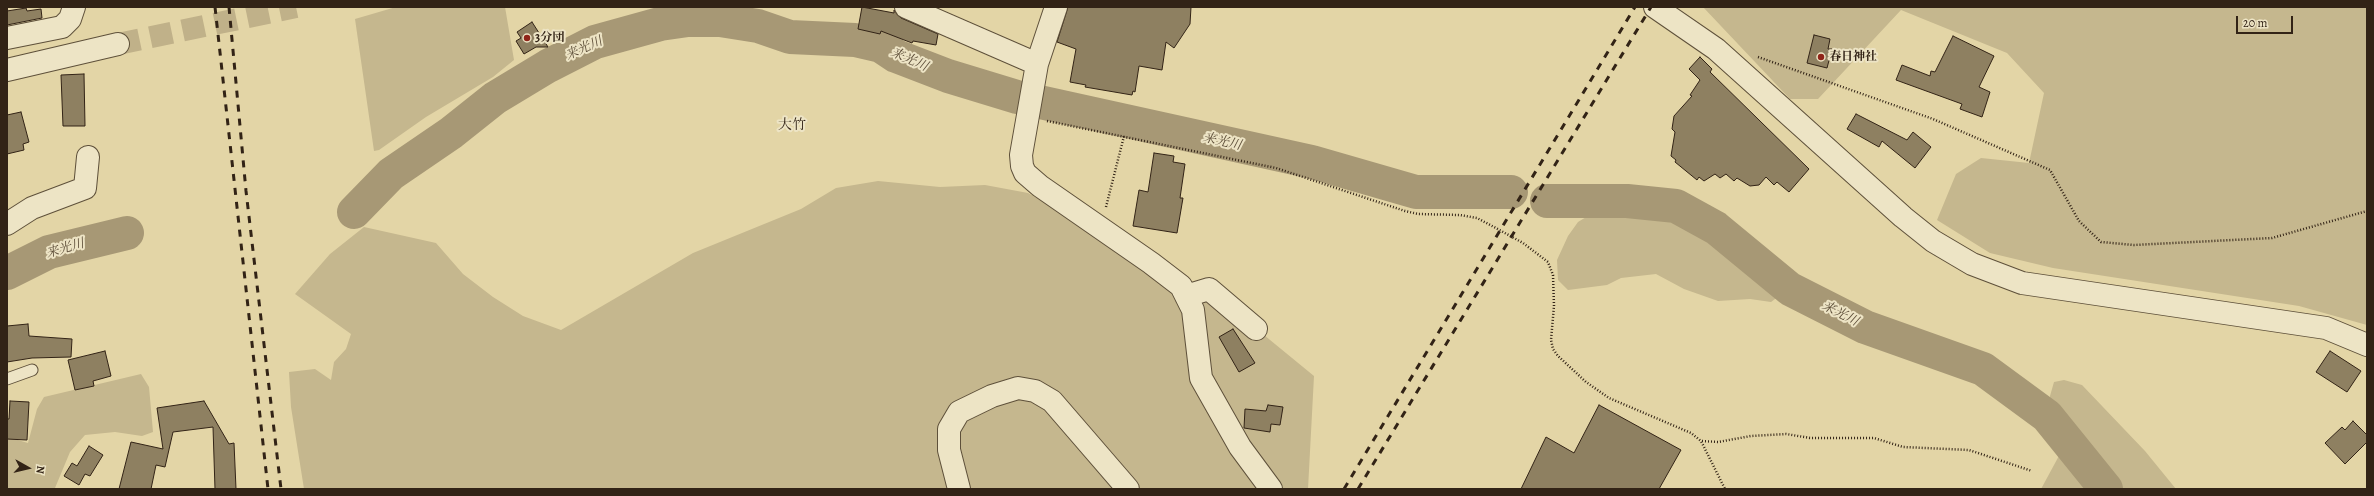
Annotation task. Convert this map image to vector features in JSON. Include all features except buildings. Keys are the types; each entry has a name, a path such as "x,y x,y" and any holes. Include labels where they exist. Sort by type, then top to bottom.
{"street":[{"path":"7,38 62,27 70,19 72,7"},
{"path":"906,7 1036,70"},
{"path":"1056,7 1036,70 1027,117 1021,155 1022,166 1025,173 1040,186 1181,286 1193,310 1202,378 1236,441 1271,489"},
{"path":"1655,7 1716,49 1903,217 1933,241 1972,264 2022,283 2326,328 2367,345"},
{"path":"7,70 118,44"},
{"path":"7,224 32,208 85,188 88,157"},
{"path":"1186,296 1209,289 1256,329"},
{"path":"959,489 949,450 950,429 959,412 992,396 1018,388 1035,391 1052,401 1128,489"}],"lane":[{"path":"7,379 32,370"}],"path":[{"path":"1750,56 1933,119 2050,170 2078,221 2101,242 2134,245 2272,238 2367,211"},
{"path":"1027,117 1058,122 1276,168 1412,213 1460,215 1477,218 1494,227 1523,243 1548,262 1553,274 1554,306 1551,340 1553,350 1558,356 1586,382 1609,398 1691,434 1701,441 1725,489"},
{"path":"1102,229 1111,183 1124,136"},
{"path":"1701,441 1718,442 1751,436 1786,434 1810,438 1874,438 1903,447 1969,450 2032,471"}],"shaded area":[{"path":"396,7 505,7 514,60 493,77 426,117 379,150 374,151 355,19"},
{"path":"1703,7 2367,7 2367,325 2299,306 2053,268 1990,253 1937,220 1956,174 1981,158 2029,163 2044,93 2007,53 1901,10 1818,99 1790,99"},
{"path":"878,181 940,187 985,185 1028,193 1242,317 1314,376 1308,489 304,489 291,407 289,372 315,369 331,380 334,362 346,349 351,334 295,294 330,254 364,227 436,243 463,274 493,297 523,316 561,330 693,253 801,209 836,188"},
{"path":"1601,208 1621,211 1642,210 1674,217 1693,225 1753,269 1778,291 1779,296 1771,302 1750,299 1718,301 1684,289 1656,274 1621,278 1607,285 1568,290 1558,280 1557,260 1568,236 1578,222"},
{"path":"141,374 149,387 153,432 142,436 115,432 85,435 70,452 55,488 7,489 7,437 28,443 37,409 44,397"},
{"path":"2064,380 2082,385 2145,451 2176,489 2117,489 2095,466 2077,436 2057,423 2050,407 2050,396 2054,382"},
{"path":"2067,441 2115,489 2041,489"}],"waterway":[{"name":"来光川","path":"354,212 391,174 451,133 495,98 548,66 595,42 660,24 688,20 720,20 758,26 790,37 855,40 881,46 896,56 948,76 1017,97 1312,162 1416,192 1511,192"},
{"name":"来光川","path":"1547,201 1627,201 1676,206 1716,228 1790,289 1865,327 1983,369 2047,416 2106,489"},
{"name":"来光川","path":"7,273 49,252 127,233"}],"tunnel":[{"path":"118,44 296,7"}],"railway":[{"path":"215,7 268,489"},
{"path":"229,7 246,191 281,489"},
{"path":"1344,489 1635,7"},
{"path":"1358,489 1651,7"}],"place":[{"name":"3分団","path":"527,38"},
{"name":"春日神社","path":"1821,57"}],"district":[{"name":"大竹","path":"792,126"}]}
